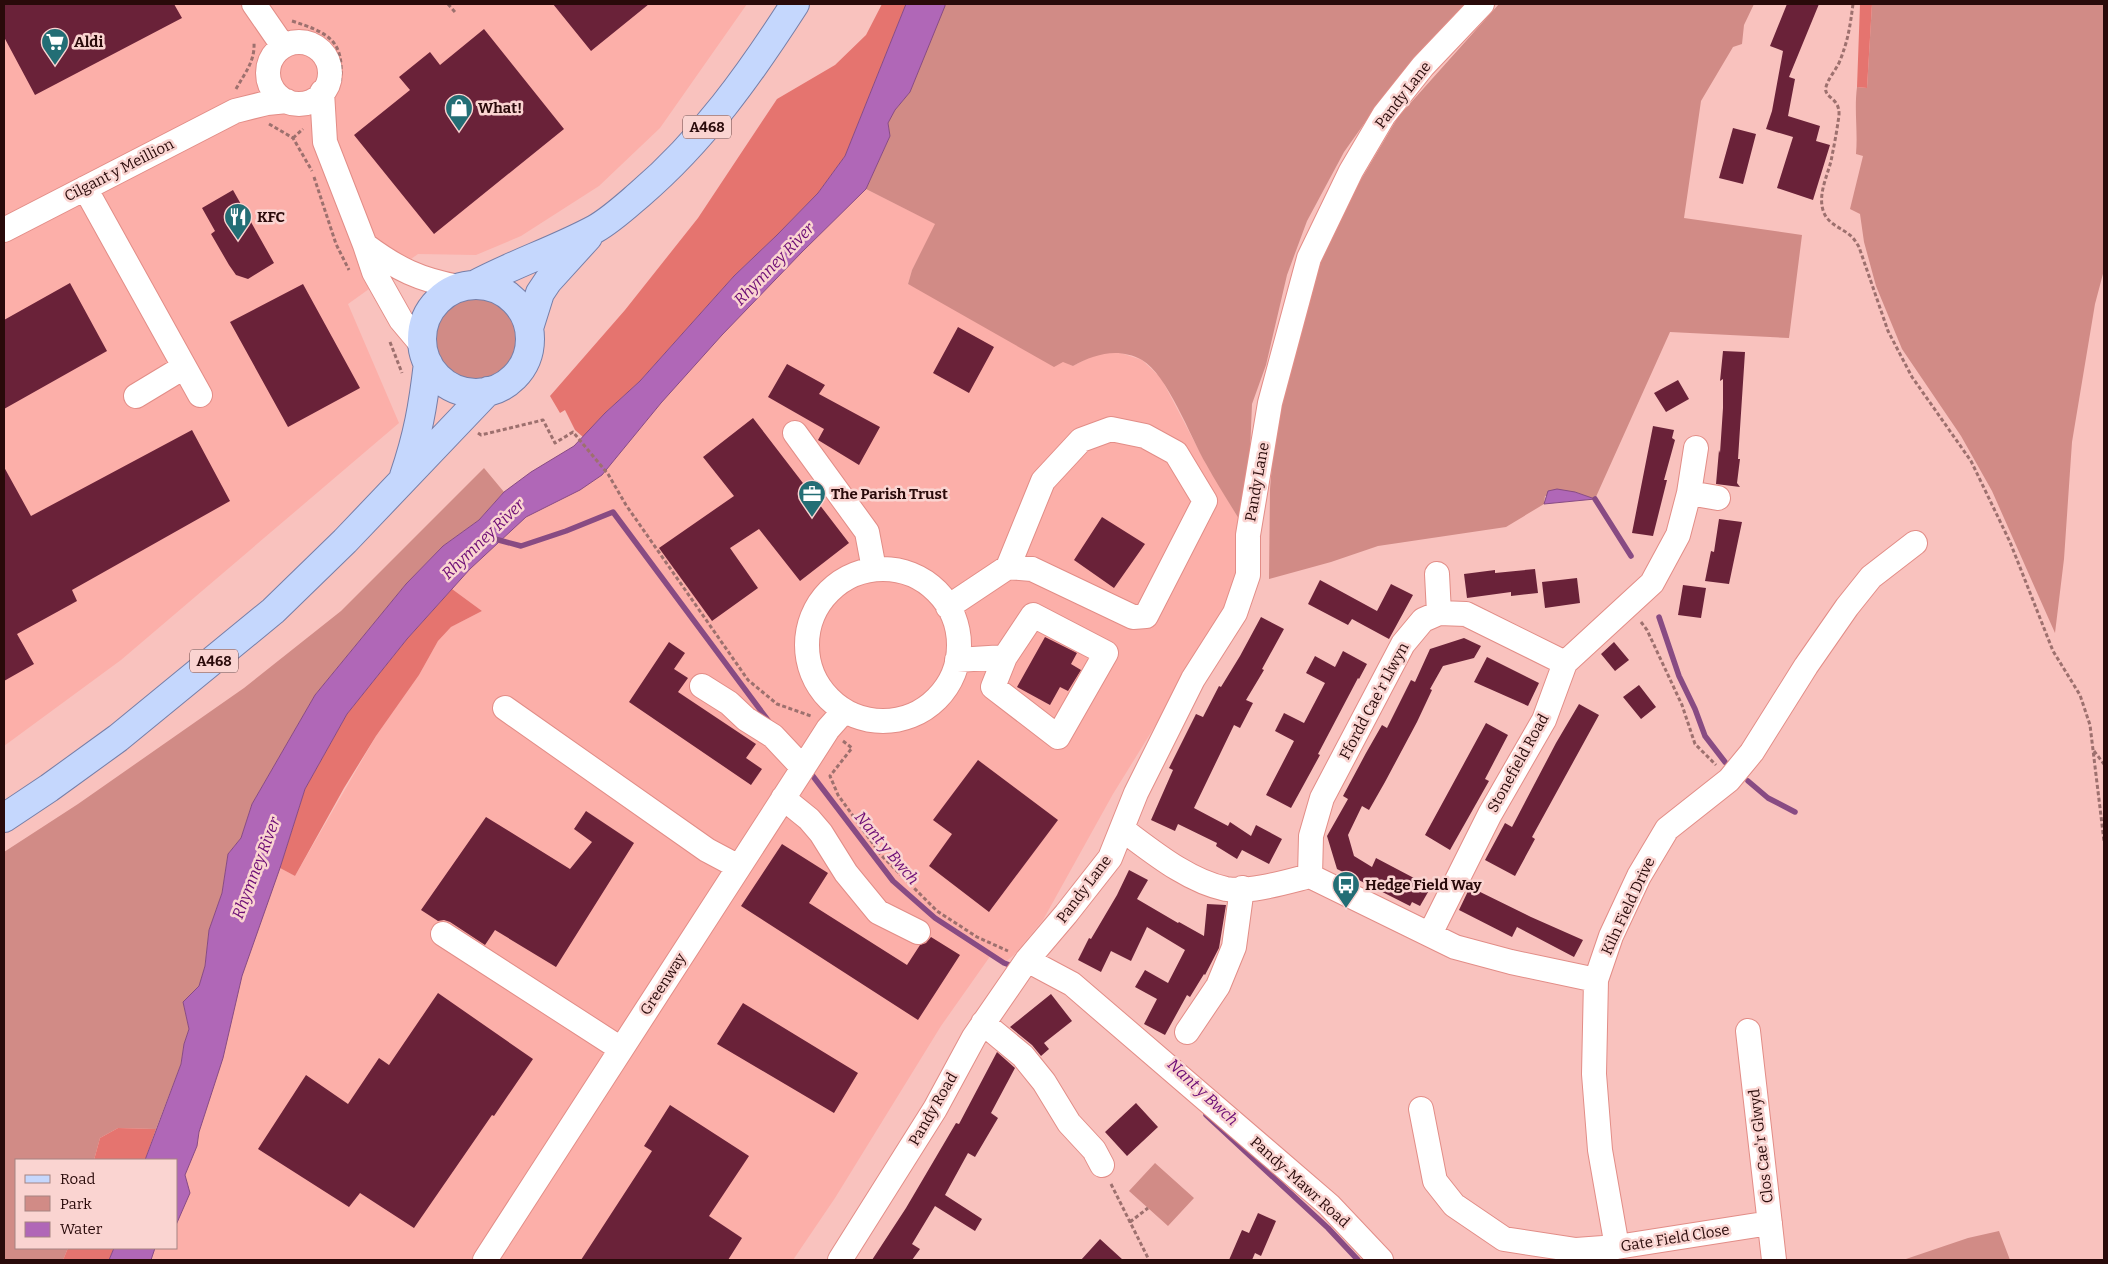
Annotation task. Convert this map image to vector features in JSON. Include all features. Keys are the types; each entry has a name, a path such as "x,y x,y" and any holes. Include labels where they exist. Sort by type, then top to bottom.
{"main road":[{"name":"A468","path":"529,328 540,294 548,280 596,229 646,188 706,128 743,80 794,4"},
{"name":"A468","path":"466,286 596,229"},
{"path":"466,286 489,286 503,292 515,301 524,314 529,328 530,345 521,368 504,385 488,392 470,393 453,388 438,378 425,354 423,327 430,310 442,296 466,286"},
{"name":"A468","path":"403,480 419,430 424,401 425,354"},
{"name":"A468","path":"4,818 118,738 232,646 309,578 488,392"}],"street":[{"name":"Pandy Lane","path":"1027,960 1110,858 1136,793 1193,679 1235,613 1248,575 1248,535 1270,403 1308,258 1352,171 1384,115 1423,66 1482,4"},
{"path":"260,13 283,46"},
{"path":"331,89 309,102 290,102 279,96 273,89 268,72 273,57 283,46 302,42 319,49 325,57 330,75 331,89 326,142 380,287 425,354"},
{"name":"Cilgant y Meillion","path":"244,106 268,72"},
{"path":"290,102 301,130 326,142"},
{"name":"Cilgant y Meillion","path":"4,230 244,106 290,102"},
{"path":"85,188 200,395"},
{"path":"365,245 390,264 407,273 422,279 466,286"},
{"path":"136,396 184,368"},
{"path":"948,607 1008,568 1043,481 1081,440 1111,429 1145,436 1176,453 1204,501 1146,616 1132,617 1032,570 1008,568"},
{"path":"795,434 867,532 874,569"},
{"name":"Stonefield Road","path":"1430,934 1490,814 1544,720 1565,663 1652,583 1678,536 1689,493 1696,448"},
{"path":"1689,493 1718,498"},
{"name":"Kiln Field Drive","path":"1617,1247 1599,1141 1594,1074 1596,980 1612,936 1639,876 1667,829 1730,780 1752,752 1806,666 1847,607 1871,577 1915,543"},
{"path":"874,569 897,570 920,578 939,593 948,607 952,613 959,636 957,660 949,683 934,701 914,715 891,721 867,720 844,711 826,696 813,676 807,653 808,629 816,607 831,588 851,575 874,569"},
{"path":"1437,574 1439,613 1466,614 1565,663"},
{"name":"Ffordd Cae'r Llwyn","path":"1310,876 1311,836 1322,798 1403,644 1423,620 1439,613"},
{"path":"1033,615 1106,653 1058,737 993,687 1004,657 1033,615"},
{"path":"957,660 1004,657"},
{"path":"702,686 729,703 746,719 772,736 802,768"},
{"path":"505,708 707,850 739,867"},
{"name":"Greenway","path":"485,1260 802,768 828,729 844,711"},
{"path":"783,798 809,818 846,872 878,912 918,932"},
{"path":"1122,829 1179,868 1201,880 1227,889 1263,888 1310,876 1455,946 1511,962 1596,980"},
{"path":"1187,1032 1218,986 1234,947 1242,888"},
{"path":"442,934 621,1049"},
{"name":"Pandy Road","path":"840,1260 935,1108 984,1023 1027,960"},
{"name":"Pandy-Mawr Road","path":"1027,960 1072,984 1329,1205 1380,1260"},
{"path":"984,1023 1024,1056 1044,1082 1069,1123 1094,1150 1102,1165"},
{"name":"Clos Cae'r Glwyd","path":"1748,1031 1774,1260"},
{"name":"Gate Field Close","path":"1421,1109 1435,1181 1454,1205 1504,1239 1538,1246 1576,1250 1617,1247 1770,1223"}],"path":[{"path":"448,4 455,12"},
{"path":"1853,4 1850,36 1838,66 1826,87 1829,97 1837,102 1840,108 1838,129 1822,193 1821,204 1824,215 1833,226 1852,237 1859,247 1888,331 1912,377 1971,461 2010,542 2053,651 2080,695 2090,725 2104,841"},
{"path":"331,89 342,66 340,52 327,35 316,28 286,19 280,12 260,13 253,30 254,50 250,66 235,88 253,123 266,123 301,130 311,171 336,244 352,278"},
{"path":"388,336 404,377"},
{"path":"462,419 481,435 543,420 555,443 573,432 608,474 626,505 748,680 777,704 814,716 852,748 830,776 838,795 881,855 937,911 977,936 1027,960"},
{"path":"1628,606 1647,630 1682,705 1695,744 1730,780"},
{"path":"2092,749 2104,764"},
{"path":"1102,1165 1149,1260"},
{"path":"1130,1222 1148,1208"}],"shaded area":[{"path":"4,4 747,4 660,128 599,186 521,236 476,255 418,254 348,304 399,423 121,660 4,746"},
{"path":"882,4 906,4 845,156 818,193 734,276 640,381 605,413 583,437 575,430 565,410 560,413 550,396 625,310 698,218 777,99 835,65 866,35"},
{"path":"1860,4 1872,4 1867,88 1857,87"},
{"path":"866,189 936,224 912,270 908,284 1073,366 1090,357 1106,352 1121,353 1142,360 1161,378 1206,464 1242,524 1238,576 1226,611 1113,794 1043,920 1014,955 1004,963 991,955 941,1026 835,1198 793,1260 151,1260 155,1249 178,1249 178,1220 190,1193 185,1175 197,1146 199,1132 223,1058 242,976 280,868 295,876 376,736 419,675 438,641 451,627 482,611 452,589 470,569 526,517 561,500 602,475 661,403 722,335"},
{"path":"452,589 482,611 451,627 438,641 419,675 376,736 344,788 295,876 280,868 305,789 347,714 407,639"},
{"path":"118,1128 156,1129 145,1159 94,1159 100,1138"},
{"path":"68,1249 114,1249 109,1260 63,1260"}],"green space":[{"path":"945,4 1470,4 1383,97 1344,152 1307,221 1287,275 1266,365 1252,404 1249,477 1242,524 1206,464 1169,392 1151,367 1142,360 1133,356 1115,353 1098,355 1073,366 1063,362 1054,367 908,284 912,270 935,224 866,189 890,136 888,123 895,110 910,92"},
{"path":"1499,4 1754,4 1744,25 1742,44 1733,47 1701,101 1684,218 1802,235 1789,338 1670,332 1595,499 1575,492 1545,496 1544,504 1506,527 1378,546 1331,562 1269,579 1270,489 1275,428 1324,242 1398,117"},
{"path":"1872,4 2104,4 2104,270 2095,304 2072,442 2064,559 2055,633 1992,491 1961,436 1902,349 1876,286 1864,242 1860,214 1850,209 1863,156 1856,154 1856,96 1857,87 1867,88"},
{"path":"467,297 483,297 498,304 509,315 516,330 513,354 504,367 483,379 467,379 452,372 441,361 434,346 434,330 441,315 452,304"},
{"path":"484,468 504,492 479,520 443,546 406,584 315,695 252,804 241,838 228,854 222,893 209,930 205,966 199,986 183,1002 189,1029 184,1044 181,1064 156,1129 118,1128 100,1138 94,1159 15,1159 15,1249 68,1249 63,1260 4,1260 4,852 78,804 244,688 341,611"},
{"path":"1155,1163 1194,1198 1168,1226 1129,1191"},
{"path":"1999,1231 2010,1260 1903,1260 1968,1238"}],"water":[{"name":"Rhymney River","path":"906,4 945,4 910,92 895,110 888,123 890,136 866,189 722,335 661,403 602,475 580,490 526,517 470,569 407,639 347,714 305,789 280,868 242,976 223,1058 199,1132 197,1146 185,1175 190,1193 178,1220 178,1159 145,1159 181,1064 184,1044 189,1029 183,1002 199,986 205,966 209,930 222,893 228,854 241,838 252,804 315,695 406,584 443,546 479,520 504,492 531,472 574,446 605,413 640,381 734,276 818,193 845,156"},
{"path":"1557,489 1575,492 1595,499 1544,504 1548,491"},
{"path":"114,1249 155,1249 151,1260 109,1260"}],"building":[{"name":"Aldi","path":"4,4 174,4 182,18 35,95 4,37"},
{"path":"553,4 649,4 591,51"},
{"path":"1787,4 1819,4 1789,77 1795,79 1788,116 1820,126 1816,141 1830,145 1813,200 1777,188 1793,137 1766,129 1772,111 1783,51 1770,46"},
{"name":"What!","path":"484,29 564,129 434,234 354,135 410,90 399,77 430,52 440,65"},
{"path":"1733,128 1756,134 1743,184 1719,178"},
{"name":"KFC","path":"233,190 274,263 248,279 236,275 229,265 211,234 215,231 202,208"},
{"path":"70,283 107,351 4,409 4,320"},
{"path":"303,284 360,388 288,427 230,322"},
{"path":"958,327 994,347 969,393 933,373"},
{"path":"1723,351 1745,352 1738,459 1740,459 1737,483 1740,487 1716,484 1723,408 1723,379 1720,381"},
{"path":"787,364 825,385 819,394 880,427 859,465 818,440 824,429 768,397"},
{"path":"1678,380 1689,399 1666,412 1654,393"},
{"path":"753,418 849,543 800,581 759,529 730,548 758,588 712,621 659,548 734,496 703,457"},
{"path":"1653,426 1674,430 1672,438 1675,440 1664,480 1667,480 1653,536 1632,533"},
{"path":"192,430 230,501 72,590 77,601 17,634 34,664 4,681 4,467 31,516"},
{"path":"1102,517 1145,544 1114,588 1074,560"},
{"path":"1719,519 1742,522 1729,584 1705,581 1711,551 1714,552"},
{"path":"1535,569 1538,593 1511,596 1511,592 1467,598 1464,574 1495,570 1495,573"},
{"path":"1577,578 1580,603 1545,608 1542,582"},
{"path":"1320,580 1377,611 1391,584 1413,595 1389,639 1352,619 1348,625 1308,604"},
{"path":"1683,585 1706,588 1701,618 1678,615"},
{"path":"1261,617 1284,629 1262,669 1264,670 1246,700 1253,703 1240,728 1234,725 1194,808 1228,826 1230,822 1251,836 1256,825 1282,839 1269,864 1242,850 1237,859 1216,846 1217,843 1178,824 1175,831 1151,820 1173,770 1169,768 1196,714 1203,717 1219,686 1221,687 1240,656"},
{"path":"1045,637 1077,653 1071,664 1081,670 1068,691 1060,687 1050,705 1017,687"},
{"path":"1464,638 1481,646 1474,658 1443,666 1430,689 1432,690 1417,722 1385,782 1369,810 1362,806 1348,835 1354,856 1372,867 1376,858 1431,887 1420,906 1412,902 1410,906 1337,869 1327,836 1348,799 1343,796 1366,753 1382,725 1387,728 1411,680 1415,682 1430,649"},
{"path":"669,642 685,653 674,669 688,678 678,692 756,744 746,758 762,769 751,785 629,702"},
{"path":"1614,642 1629,660 1615,671 1601,654"},
{"path":"1343,651 1367,664 1291,808 1266,795 1294,741 1275,731 1284,713 1304,723 1325,683 1306,673 1315,656 1335,667"},
{"path":"1487,657 1539,683 1528,706 1474,682"},
{"path":"1639,685 1656,707 1641,719 1623,697"},
{"path":"1579,704 1599,715 1532,837 1535,839 1515,876 1485,860 1505,823 1512,827 1556,743"},
{"path":"1486,723 1508,735 1485,779 1489,781 1450,850 1425,835"},
{"path":"978,760 1058,820 989,912 929,866 952,834 933,820"},
{"path":"586,811 634,843 556,967 495,930 485,945 450,922 438,921 421,910 486,817 570,869 592,842 574,829"},
{"path":"782,844 828,873 809,903 907,965 920,945 926,943 931,937 960,955 918,1020 741,906"},
{"path":"1129,870 1148,880 1137,899 1204,936 1207,904 1226,905 1219,948 1205,975 1190,997 1187,995 1165,1035 1144,1024 1157,999 1135,987 1145,970 1168,983 1185,950 1147,927 1131,961 1111,951 1101,972 1078,960 1089,938 1091,939 1117,895"},
{"path":"1470,887 1583,940 1574,957 1517,927 1512,937 1459,910"},
{"path":"438,993 533,1059 414,1228 360,1193 349,1207 258,1149 306,1075 348,1104 379,1058 389,1065"},
{"path":"1051,994 1072,1021 1044,1043 1049,1049 1041,1056 1032,1045 1010,1027"},
{"path":"743,1003 858,1073 834,1113 717,1044"},
{"path":"997,1052 1015,1068 991,1113 998,1118 975,1157 968,1153 945,1195 982,1219 975,1231 935,1206 912,1244 920,1249 912,1260 872,1260 906,1208 956,1123 959,1124"},
{"path":"1136,1103 1158,1127 1127,1156 1105,1132"},
{"path":"670,1105 749,1156 709,1216 742,1238 728,1260 581,1260 652,1151 644,1146"},
{"path":"1258,1213 1276,1221 1261,1256 1255,1253 1252,1260 1229,1260 1242,1230 1249,1233"},
{"path":"1100,1239 1123,1260 1081,1260"}],"waterway":[{"path":"1595,499 1631,556"},
{"name":"Nant y Bwch","path":"495,539 521,546 566,531 613,512 770,723"},
{"path":"1659,617 1679,676 1695,709 1705,736 1725,762"},
{"name":"Nant y Bwch","path":"809,771 893,881 935,918 1004,963 1015,967"},
{"path":"1748,781 1768,798 1795,812"},
{"name":"Nant y Bwch","path":"1206,1115 1328,1228 1358,1260"}],"place":[{"name":"Aldi","path":"55,66"},
{"name":"What!","path":"459,132"},
{"name":"KFC","path":"238,241"},
{"name":"The Parish Trust","path":"812,518"},
{"name":"Hedge Field Way","path":"1346,909"}]}
